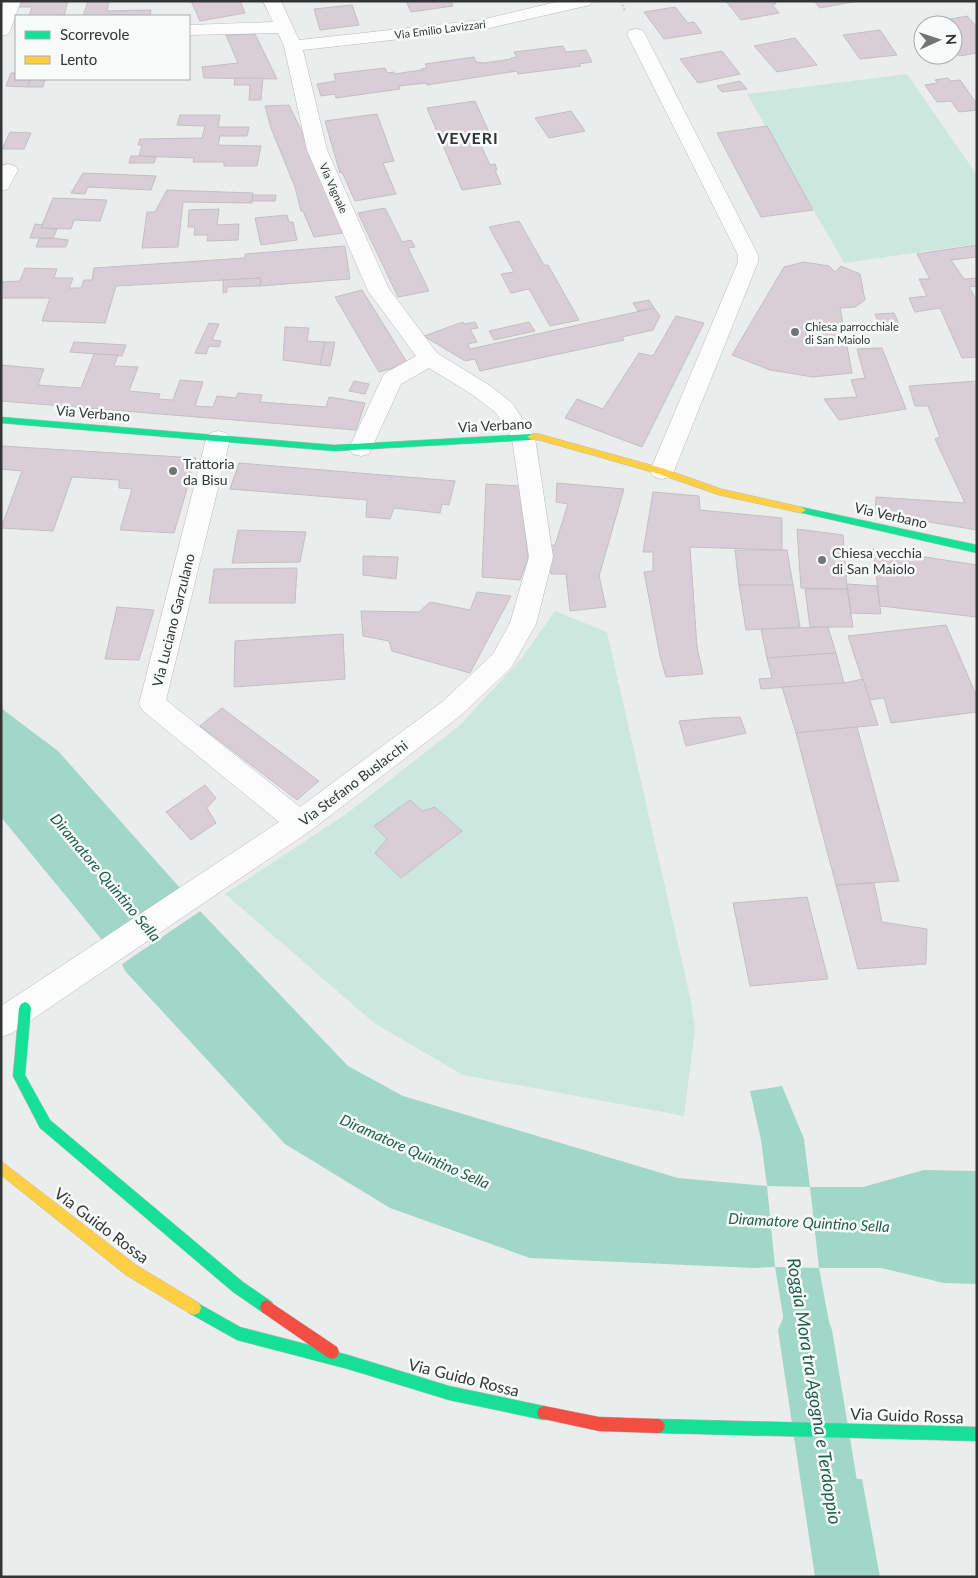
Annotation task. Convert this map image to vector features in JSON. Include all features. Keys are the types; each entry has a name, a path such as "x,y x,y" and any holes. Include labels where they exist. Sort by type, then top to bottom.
{"main road":[{"name":"Via Verbano","path":"1,420 334,448 539,437 662,471 719,492 977,549"},
{"path":"13,1016 19,1076 45,1124 238,1287 348,1362"},
{"name":"Via Guido Rossa","path":"1,1167 132,1270 237,1333 348,1362 449,1393 599,1424 861,1429 977,1434"}],"street":[{"path":"1,31 12,1"},
{"name":"Via Vignale","path":"272,1 293,46 317,150 371,274 379,291 429,358"},
{"name":"Via Emilio Lavizzari","path":"293,46 480,25 584,1"},
{"path":"190,30 285,28"},
{"path":"636,34 748,256 748,262 662,471"},
{"path":"361,448 392,379 429,358 481,390 504,408 523,438"},
{"name":"Via Stefano Buslacchi","path":"13,1016 300,823 451,709 502,661 523,624 541,557 523,438"},
{"name":"Via Luciano Garzulano","path":"218,439 152,704 300,823"}],"shaded area":[{"path":"907,74 977,175 977,244 844,263 747,94"},
{"path":"555,611 607,632 691,1001 695,1030 684,1116 463,1075 374,1023 225,894 349,812 460,725 521,659"}],"water":[{"name":"Diramatore Quintino Sella","path":"1,708 58,751 180,888 102,940 1,817"},
{"name":"Diramatore Quintino Sella","path":"200,911 348,1066 403,1096 678,1178 767,1186 761,1140 750,1091 782,1086 804,1139 810,1187 863,1187 924,1170 977,1171 977,1284 944,1283 881,1268 819,1268 841,1386 795,1388 775,1267 754,1268 530,1258 390,1208 285,1144 125,971 122,964"},
{"path":"801,1479 862,1479 880,1577 823,1577"}],"pier":[{"path":"198,909 200,911 122,964 120,962"},
{"path":"767,1186 810,1187 819,1268 775,1267"}],"building":[{"path":"15,1 68,1 64,15 29,15 32,7 14,7"},
{"path":"88,1 109,1 107,11 151,10 150,15 83,15"},
{"path":"191,1 240,1 245,13 200,21"},
{"path":"406,1 451,1 453,6 411,12"},
{"path":"726,1 774,1 776,4 772,4 779,13 741,20"},
{"path":"814,1 858,1 820,8"},
{"path":"352,5 359,25 320,30 314,9"},
{"path":"675,7 688,23 694,22 702,33 664,39 644,12"},
{"path":"967,16 977,27 977,53 963,55 963,17"},
{"path":"880,30 897,55 860,59 843,35"},
{"path":"255,34 277,79 204,78 202,67 238,63 226,35"},
{"path":"795,38 817,65 777,72 754,46"},
{"path":"563,46 566,52 586,50 592,62 579,64 581,66 518,74 517,71 427,85 426,83 399,86 400,89 336,98 335,94 321,96 317,84 336,81 334,74 385,68 387,73 394,72 394,74 422,70 427,68 425,64 474,57 476,62 484,63 517,57 514,52"},
{"path":"722,51 740,74 698,83 680,59"},
{"path":"11,73 15,73 15,80 30,80 28,87 6,86"},
{"path":"235,78 263,78 261,100 249,100 250,85 234,85"},
{"path":"948,78 951,81 960,80 977,104 977,110 959,112 951,101 937,102 925,85 938,83 935,80"},
{"path":"30,80 45,80 43,87 28,87"},
{"path":"740,81 747,89 722,92 717,86"},
{"path":"475,101 492,139 479,141 490,165 495,164 497,170 495,170 501,184 462,190 427,108"},
{"path":"289,105 313,155 343,233 314,237 303,211 301,211 295,187 271,128 265,106"},
{"path":"571,111 585,131 549,138 535,118"},
{"path":"377,114 394,161 383,163 396,194 355,201 342,172 340,173 325,121"},
{"path":"180,115 220,115 218,127 249,127 247,136 220,136 218,145 261,146 257,166 224,166 224,162 193,162 194,158 139,156 142,145 138,145 140,139 202,138 205,126 177,125"},
{"path":"767,126 813,210 761,217 717,133"},
{"path":"10,132 31,133 24,149 2,149"},
{"path":"131,156 156,157 154,163 129,163"},
{"path":"83,173 156,176 151,190 88,187 85,194 71,193"},
{"path":"167,190 253,193 252,203 183,202 178,247 142,248 147,212 155,212"},
{"path":"253,195 276,195 275,201 252,201"},
{"path":"53,198 107,200 100,221 74,220 71,229 41,228"},
{"path":"385,208 402,242 411,240 415,247 408,248 429,291 398,297 358,213"},
{"path":"219,209 217,225 239,224 238,240 207,241 208,235 194,235 195,227 188,227 189,210"},
{"path":"287,215 289,222 293,222 297,240 261,245 255,218"},
{"path":"519,221 544,265 548,265 579,320 550,326 529,289 511,293 501,274 514,272 489,227"},
{"path":"35,224 43,225 41,228 57,229 53,238 30,238"},
{"path":"39,239 68,240 66,247 36,247"},
{"path":"977,245 977,257 951,260 964,279 977,278 977,286 969,287 977,301 977,357 962,358 940,308 915,312 909,298 927,296 919,279 930,279 917,254"},
{"path":"345,246 350,279 260,286 261,278 116,286 105,323 42,321 50,298 1,298 1,282 20,281 25,268 57,269 54,278 73,278 69,288 81,288 84,280 92,280 94,268 245,258 245,254"},
{"name":"Chiesa parrocchiale di San Maiolo","path":"804,262 829,266 835,272 841,266 860,274 865,300 855,307 840,308 852,373 813,377 770,370 732,355 784,267"},
{"path":"261,278 260,286 227,287 227,292 223,293 223,280"},
{"path":"362,290 408,364 379,372 335,297"},
{"path":"649,300 654,308 638,311 633,303"},
{"path":"654,308 660,316 653,330 622,337 624,340 480,371 475,359 465,361 424,336 463,322 464,324 475,322 478,328 470,329 477,342 468,344 470,349"},
{"path":"894,313 900,326 881,328 875,314"},
{"path":"676,316 704,323 642,447 565,418 577,399 603,409 639,353 653,356"},
{"path":"529,322 535,331 494,340 489,331"},
{"path":"209,323 219,324 212,340 221,341 219,347 209,346 206,354 195,353"},
{"path":"285,327 309,328 307,341 325,342 320,365 283,360"},
{"path":"74,342 126,345 122,356 70,352"},
{"path":"325,342 335,342 330,366 320,365"},
{"path":"882,348 906,409 839,420 824,399 857,397 851,380 865,378 857,349"},
{"path":"94,354 118,355 114,366 138,367 129,391 160,394 158,399 173,400 180,380 203,382 195,406 213,407 217,396 236,398 238,393 262,395 260,402 326,407 329,397 365,403 356,430 1,401 1,365 44,369 38,385 81,388"},
{"path":"354,381 369,384 365,394 349,391"},
{"path":"977,381 977,530 875,513 876,497 965,503 935,439 940,437 928,406 915,406 909,386"},
{"path":"1,446 196,458 174,533 120,530 132,489 119,488 119,480 72,477 53,531 1,528 22,471 1,469"},
{"path":"239,463 455,481 449,505 442,504 440,513 394,508 390,519 366,517 367,500 230,489"},
{"path":"557,483 624,489 599,576 606,607 570,611 566,574 551,574 547,546 555,545 568,504 556,502"},
{"path":"486,484 520,486 528,559 520,580 482,577"},
{"path":"653,492 699,496 700,510 782,518 782,550 690,547 697,647 703,674 666,677 660,656 644,572 653,571 653,552 643,552"},
{"name":"Chiesa vecchia di San Maiolo","path":"797,529 843,535 847,589 801,588"},
{"path":"238,530 306,532 300,562 232,563"},
{"path":"873,549 977,565 977,617 880,606"},
{"path":"735,550 787,550 793,585 739,585"},
{"path":"363,556 398,557 396,579 363,575"},
{"path":"297,568 295,603 209,603 214,569"},
{"path":"847,584 877,586 881,614 851,613"},
{"path":"739,585 793,585 800,627 746,630"},
{"path":"805,589 847,589 853,627 810,627"},
{"path":"477,592 511,596 470,673 392,651 389,641 363,636 361,611 419,612 430,602 470,610"},
{"path":"117,607 154,610 139,660 105,659"},
{"path":"946,625 977,697 977,712 891,723 884,698 869,700 848,636"},
{"path":"828,627 836,653 767,658 761,629"},
{"path":"343,634 345,679 234,687 235,641"},
{"path":"836,653 844,683 761,689 759,679 772,678 767,658"},
{"path":"863,679 878,725 796,733 782,687 844,683"},
{"path":"222,708 319,781 297,800 200,726"},
{"path":"740,717 746,733 686,746 679,721"},
{"path":"857,727 899,881 836,885 796,733"},
{"path":"205,785 216,798 207,808 216,823 191,840 166,812"},
{"path":"410,800 422,811 435,807 462,831 401,878 375,853 387,839 374,826"},
{"path":"874,883 882,922 927,929 926,964 858,969 836,885"},
{"path":"807,897 828,979 750,986 733,903"}],"waterway":[{"name":"Roggia Mora tra Agogna e Terdoppio","path":"805,1330 844,1577"}],"traffic: fast":[{"path":"1,420 334,448 532,437"},
{"path":"801,510 977,549"},
{"path":"25,1008 19,1076 45,1124 238,1287 267,1307"},
{"path":"194,1308 237,1333 348,1362 449,1393 544,1413"},
{"path":"658,1426 977,1434"}],"traffic: slow":[{"path":"532,437 539,437 662,471 719,492 801,510"},
{"path":"1,1167 131,1270 194,1308"}],"traffic: jam":[{"path":"267,1307 332,1352"},
{"path":"544,1413 599,1424 658,1426"}],"place":[{"name":"Chiesa parrocchiale di San Maiolo","path":"795,332"},
{"name":"Trattoria da Bisu","path":"173,471"},
{"name":"Chiesa vecchia di San Maiolo","path":"822,560"}],"district":[{"name":"VEVERI","path":"468,137"}]}
